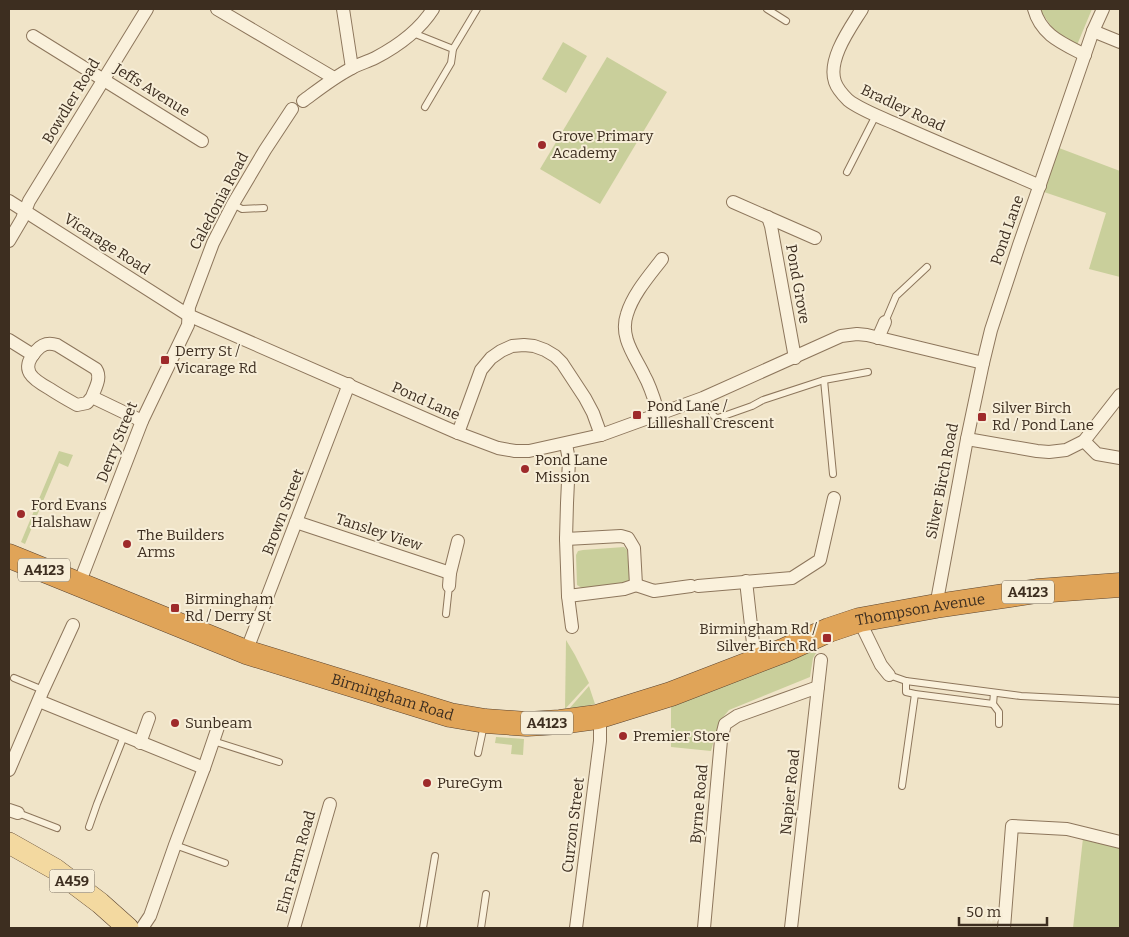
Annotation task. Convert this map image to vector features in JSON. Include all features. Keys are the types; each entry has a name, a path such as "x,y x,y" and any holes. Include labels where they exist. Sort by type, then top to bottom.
{"highway":[{"name":"Birmingham Road","path":"9,556 246,652 450,715 485,721 527,724 597,717 671,694 785,650"},
{"name":"Thompson Avenue","path":"785,650 829,630 860,620 1037,590 1120,585"}],"main road":[{"name":"A459","path":"9,843 55,869 76,884 128,928"}],"street":[{"name":"Bowdler Road","path":"9,241 26,212 29,201 147,9"},
{"path":"217,9 334,78"},
{"path":"343,9 352,68"},
{"path":"303,102 334,78 398,44 421,26 433,9"},
{"name":"Bradley Road","path":"862,9 843,40 833,71 834,81 849,101 927,138 1040,186"},
{"path":"1034,9 1037,18 1049,35 1085,55"},
{"name":"Pond Lane","path":"188,314 458,433 498,448 529,451 601,435 660,415 795,358 840,336 857,334 983,363 991,330 1019,245 1093,31 1103,9"},
{"path":"1093,31 1120,42"},
{"name":"Jeffs Avenue","path":"33,36 202,141"},
{"name":"Caledonia Road","path":"188,314 213,243 233,204 292,109"},
{"name":"Vicarage Road","path":"9,201 188,314"},
{"name":"Pond Grove","path":"733,202 815,238"},
{"name":"Pond Grove","path":"768,217 795,358"},
{"path":"660,415 645,376 629,347 625,335 626,316 632,301 662,259"},
{"name":"Derry Street","path":"79,584 142,421 188,325 188,314"},
{"path":"878,338 885,322"},
{"path":"9,340 32,355"},
{"path":"52,343 96,369 99,380 92,397 86,403 77,405 37,382 29,373 28,368 32,355 42,345 52,343"},
{"path":"458,433 481,370 491,358 501,351 512,346 524,345 545,350 562,363 593,413 601,435"},
{"name":"Silver Birch Road","path":"936,606 983,363"},
{"name":"Brown Street","path":"246,652 349,384"},
{"path":"967,438 1049,452 1066,450 1084,441 1120,396"},
{"path":"92,397 142,421"},
{"path":"1084,441 1097,454 1120,458"},
{"path":"566,444 570,460 566,539 568,596 572,627"},
{"path":"568,596 624,589 636,585 654,591 792,578 820,560 834,498"},
{"name":"Tansley View","path":"296,522 450,580"},
{"path":"566,539 621,536 628,538 634,548 636,585"},
{"path":"450,580 458,541"},
{"path":"746,581 755,661"},
{"path":"860,620 881,664 889,675"},
{"path":"9,770 73,625"},
{"name":"Napier Road","path":"791,928 821,660"},
{"name":"Byrne Road","path":"704,928 721,740 725,724 737,716 818,686"},
{"path":"41,696 124,736 204,768"},
{"path":"140,743 149,718"},
{"name":"Curzon Street","path":"576,928 600,741 600,726"},
{"path":"142,928 150,916 218,727"},
{"name":"Elm Farm Road","path":"294,928 330,804"},
{"path":"1004,928 1012,826 1067,829 1120,842"}],"lane":[{"path":"425,107 451,63 453,49 476,9"},
{"path":"768,9 786,21"},
{"path":"413,33 453,49"},
{"path":"848,172 876,115"},
{"path":"233,204 242,209 264,208"},
{"path":"885,322 896,296 928,267"},
{"path":"706,397 713,415 718,418 763,400 824,380 868,372"},
{"path":"824,380 833,474"},
{"path":"446,614 450,580"},
{"path":"889,675 906,681 994,693 1120,701"},
{"path":"14,678 41,696"},
{"path":"906,681 906,692 993,704"},
{"path":"944,698 946,686"},
{"path":"994,693 993,704 999,712 1000,724"},
{"path":"902,786 915,694"},
{"path":"478,754 485,721"},
{"path":"89,827 124,736"},
{"path":"213,741 279,762"},
{"path":"13,812 57,828"},
{"path":"175,845 225,863"},
{"path":"423,928 434,856"},
{"path":"481,928 486,894"}],"green space":[{"path":"1039,9 1092,9 1077,45 1054,30"},
{"path":"563,42 587,56 566,93 542,79"},
{"path":"607,57 667,92 600,204 540,169"},
{"path":"1059,148 1120,171 1120,277 1089,269 1106,213 1044,192"},
{"path":"59,451 73,455 68,467 59,463 25,544 21,542"},
{"path":"624,547 627,550 630,581 627,585 582,588 577,585 576,555 578,551"},
{"path":"566,640 589,683 565,709"},
{"path":"821,645 813,658 810,677 729,710 719,722 711,751 671,747 671,707"},
{"path":"589,686 595,704 568,710"},
{"path":"496,737 524,739 523,755 511,754 512,745 495,743"},
{"path":"1083,838 1120,847 1120,928 1073,928"}],"place":[{"name":"Grove Primary Academy","path":"542,145"},
{"name":"Derry St / Vicarage Rd","path":"165,360"},
{"name":"Pond Lane / Lilleshall Crescent","path":"637,415"},
{"name":"Silver Birch Rd / Pond Lane","path":"982,417"},
{"name":"Pond Lane Mission","path":"525,469"},
{"name":"Ford Evans Halshaw","path":"21,514"},
{"name":"The Builders Arms","path":"127,544"},
{"name":"Birmingham Rd / Derry St","path":"175,608"},
{"name":"Birmingham Rd / Silver Birch Rd","path":"827,638"},
{"name":"Sunbeam","path":"175,723"},
{"name":"Premier Store","path":"623,736"},
{"name":"PureGym","path":"427,783"}]}
